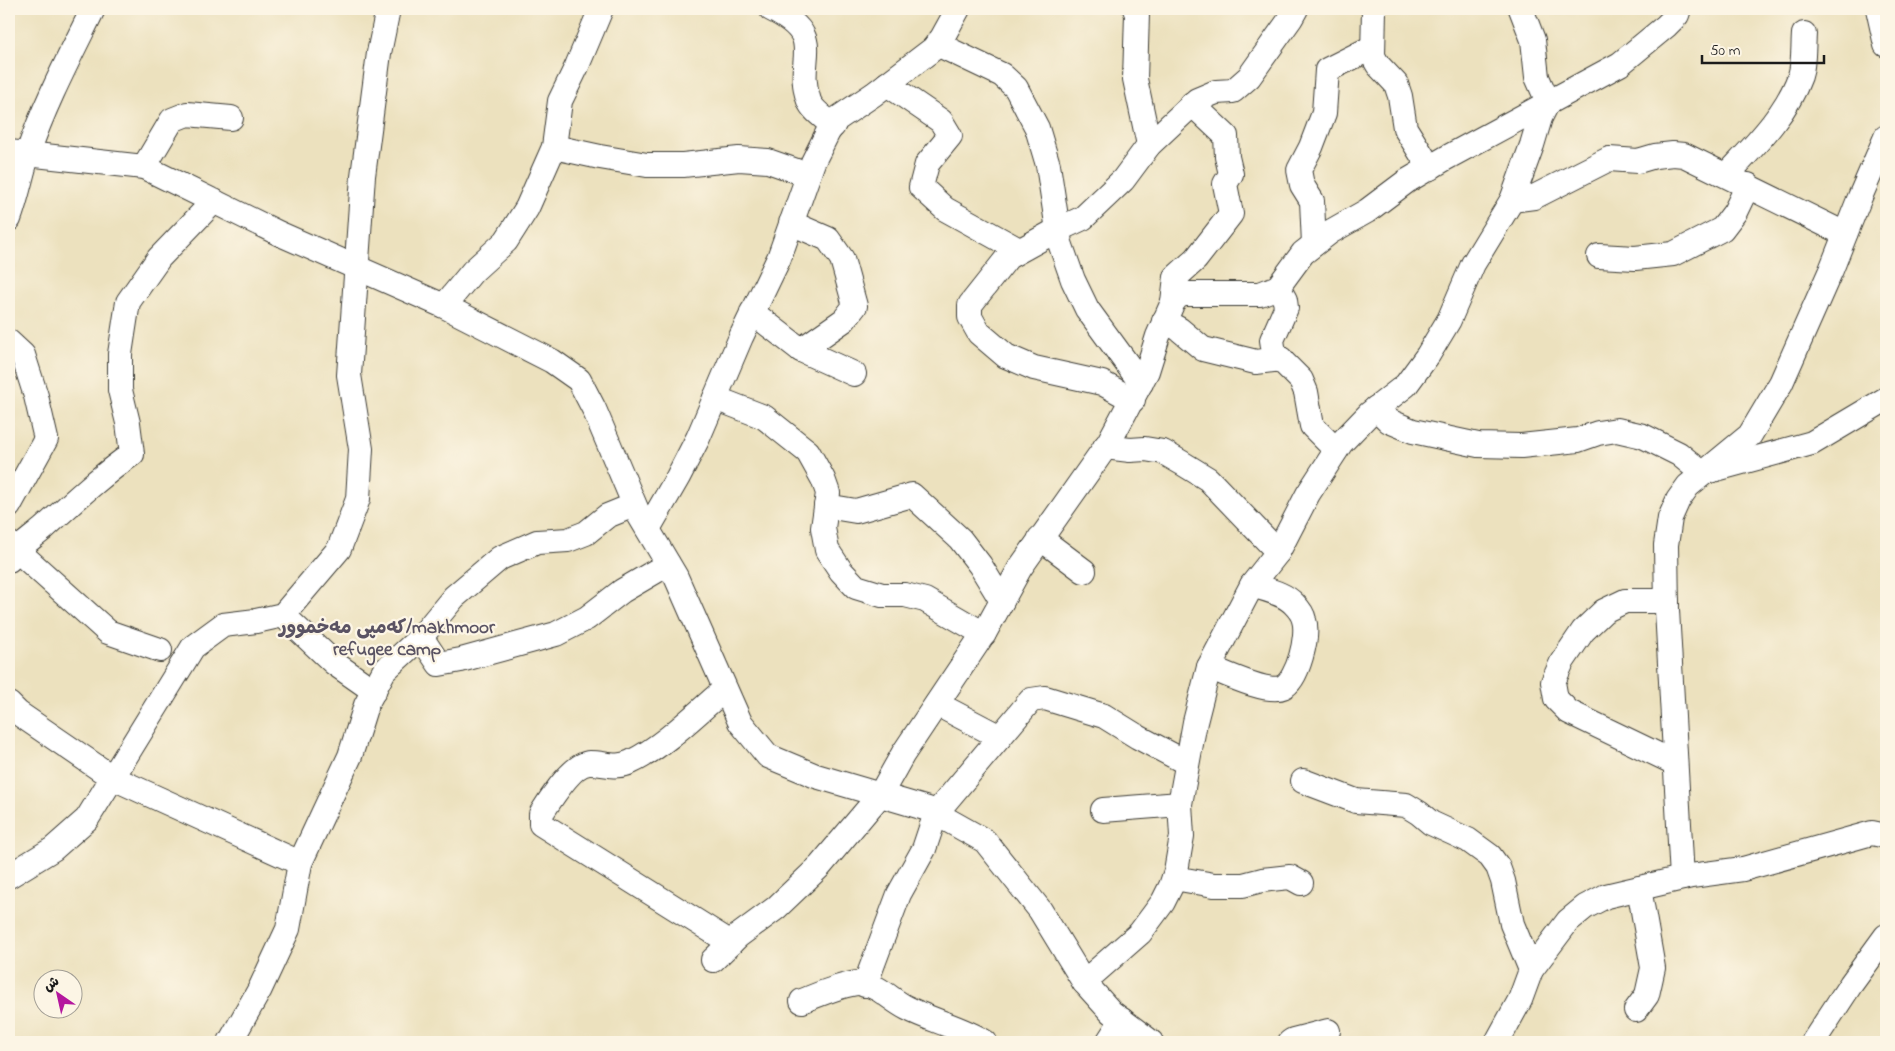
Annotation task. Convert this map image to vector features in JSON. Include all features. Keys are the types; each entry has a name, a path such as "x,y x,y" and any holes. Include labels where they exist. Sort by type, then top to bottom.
{"street":[{"path":"9,220 15,204 18,153 44,110 94,9"},
{"path":"9,876 53,849 87,820 193,647 223,625 283,615 339,549 358,499 361,449 349,375 363,176 379,53 388,9"},
{"path":"444,306 473,271 506,241 527,208 554,147 560,101 578,66 601,9"},
{"path":"771,9 784,16 800,29 807,45 806,89 809,103 833,126"},
{"path":"648,529 686,461 752,312 779,258 813,162 837,119 887,84 937,44 958,9"},
{"path":"1135,9 1137,14 1135,79 1149,145"},
{"path":"1137,392 1034,368 1006,356 979,332 970,317 970,305 1008,257 1083,218 1123,180 1149,145 1192,104 1216,92 1233,91 1244,82 1296,9"},
{"path":"1374,9 1373,56 1378,65 1396,84 1406,128 1430,168"},
{"path":"1522,9 1533,40 1537,77 1548,102"},
{"path":"1168,311 1178,296 1185,294 1260,294 1278,287 1303,253 1330,232 1366,211 1407,181 1620,64 1666,26 1677,15 1679,9"},
{"path":"1878,9 1886,45"},
{"path":"1727,175 1754,146 1784,108 1800,75 1804,34"},
{"path":"937,44 1002,75 1016,88 1037,128 1048,165 1057,230 1064,258 1087,309 1137,392"},
{"path":"1314,244 1312,202 1302,185 1299,170 1311,147 1324,113 1327,70 1373,47"},
{"path":"887,84 941,121 950,136 927,164 921,187 945,209 1019,250"},
{"path":"1084,982 1140,933 1164,902 1174,878 1182,836 1180,804 1194,722 1209,667 1252,586 1278,552 1308,494 1336,450 1376,408 1406,385 1428,355 1448,320 1473,264 1512,200 1540,118 1548,102"},
{"path":"713,960 731,943 776,908 820,866 880,795 903,754 984,634 1020,568 1106,447 1137,392 1168,311 1176,277 1196,259 1231,214 1225,184 1231,174 1226,136 1192,104"},
{"path":"144,167 172,120 187,114 231,118"},
{"path":"1682,878 1667,601 1666,545 1670,518 1678,500 1688,486 1750,435 1782,383 1886,137"},
{"path":"554,147 647,165 683,165 739,159 768,160 808,175"},
{"path":"18,153 144,167 278,233 444,306 552,361 579,380 594,409 634,504 676,577 740,722 768,756 816,776 928,809 985,841 1040,910 1084,982 1112,1012 1151,1042"},
{"path":"1512,200 1534,197 1609,159 1638,161 1655,156 1684,155 1845,234"},
{"path":"1860,197 1880,184 1886,183"},
{"path":"1598,256 1635,258 1673,254 1722,229 1735,212 1748,185"},
{"path":"160,650 108,632 11,551 41,530 101,476 132,454 128,423 120,390 120,354 128,302 159,258 214,201"},
{"path":"791,223 828,239 842,259 856,306 844,320 801,350"},
{"path":"1278,287 1285,300 1286,308 1272,340 1274,353 1301,380 1306,392 1312,426 1336,450"},
{"path":"1168,311 1179,329 1203,349 1256,362 1281,360"},
{"path":"752,312 801,350 854,374"},
{"path":"9,342 24,355 46,439 9,506"},
{"path":"715,398 764,417 808,452 823,479 828,493 823,528 827,550 841,571 856,587 882,595 906,594 925,600 984,634"},
{"path":"1702,474 1812,443 1886,399"},
{"path":"1376,408 1389,421 1413,432 1478,445 1521,446 1578,440 1598,433 1617,430 1643,436 1679,454 1702,474"},
{"path":"1106,447 1163,452 1182,462 1208,479 1278,552"},
{"path":"826,506 856,511 912,495 960,539 980,565 1002,601"},
{"path":"230,1042 260,989 288,929 300,863 350,756 366,705 384,671 421,637 454,597 500,558 537,542 568,540 586,533 607,516 634,504"},
{"path":"1040,538 1084,571"},
{"path":"421,637 439,664 461,660 556,634 587,618 622,591 668,564"},
{"path":"1209,667 1270,688 1282,688 1292,679 1298,668 1305,627 1304,619 1291,601 1278,594 1252,586"},
{"path":"1667,601 1625,602 1604,611 1583,631 1562,662 1553,682 1556,699 1568,712 1675,763"},
{"path":"283,615 334,663 374,691"},
{"path":"725,689 667,738 633,762 621,766 589,763 576,768 541,814 541,824 731,943"},
{"path":"865,985 899,894 924,849 936,813 1031,700 1045,698 1104,716 1188,763"},
{"path":"9,704 113,778 300,863"},
{"path":"937,704 1000,737"},
{"path":"1303,781 1356,801 1406,805 1431,823 1468,840 1490,856 1498,867 1503,880 1512,924 1531,970"},
{"path":"1103,810 1180,804"},
{"path":"1497,1042 1520,1000 1531,970 1568,921 1585,907 1606,896 1639,888 1682,878 1743,869 1872,834 1886,836"},
{"path":"1174,878 1214,884 1243,885 1262,880 1290,877 1301,883"},
{"path":"1636,1010 1647,995 1653,968 1639,888"},
{"path":"1813,1042 1850,984 1886,936"},
{"path":"802,1001 831,990 859,983 880,989 907,1008 985,1042"},
{"path":"1108,1042 1122,1020"},
{"path":"1290,1042 1328,1031"}],"district":[{"name":"کەمپی مەخموور/makhmoor refugee camp","path":"387,637"}]}
